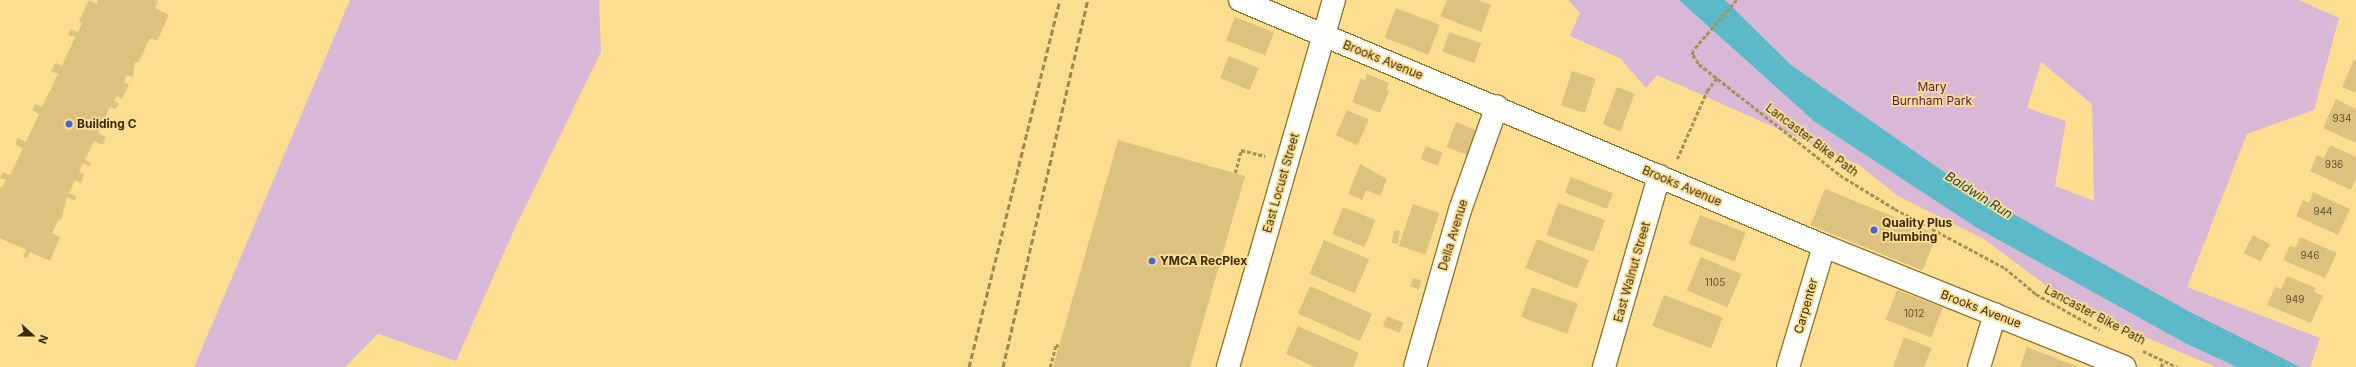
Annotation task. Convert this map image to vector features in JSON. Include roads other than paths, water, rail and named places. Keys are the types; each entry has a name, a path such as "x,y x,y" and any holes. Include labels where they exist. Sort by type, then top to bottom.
{"street":[{"name":"Brooks Avenue","path":"1240,0 1497,106 1824,246 2125,367"},
{"name":"East Locust Street","path":"1228,367 1334,0"},
{"name":"Della Avenue","path":"1415,367 1460,210 1497,106"},
{"name":"East Walnut Street","path":"1604,367 1664,178"},
{"name":"Carpenter","path":"1788,367 1824,246"},
{"path":"1979,367 1995,314"}],"water":[{"name":"Baldwin Run","path":"1679,0 1725,0 1791,65 1970,190 2190,312 2300,367 2237,367 2187,344 1979,229 1815,122"}],"railway":[{"path":"969,367 1060,0"},
{"path":"1003,367 1088,0"}],"place":[{"name":"Building C","path":"69,124"},
{"name":"Quality Plus Plumbing","path":"1874,230"},
{"name":"YMCA RecPlex","path":"1152,261"}],"park label":[{"name":"Mary Burnham Park","path":"1932,94"}]}
